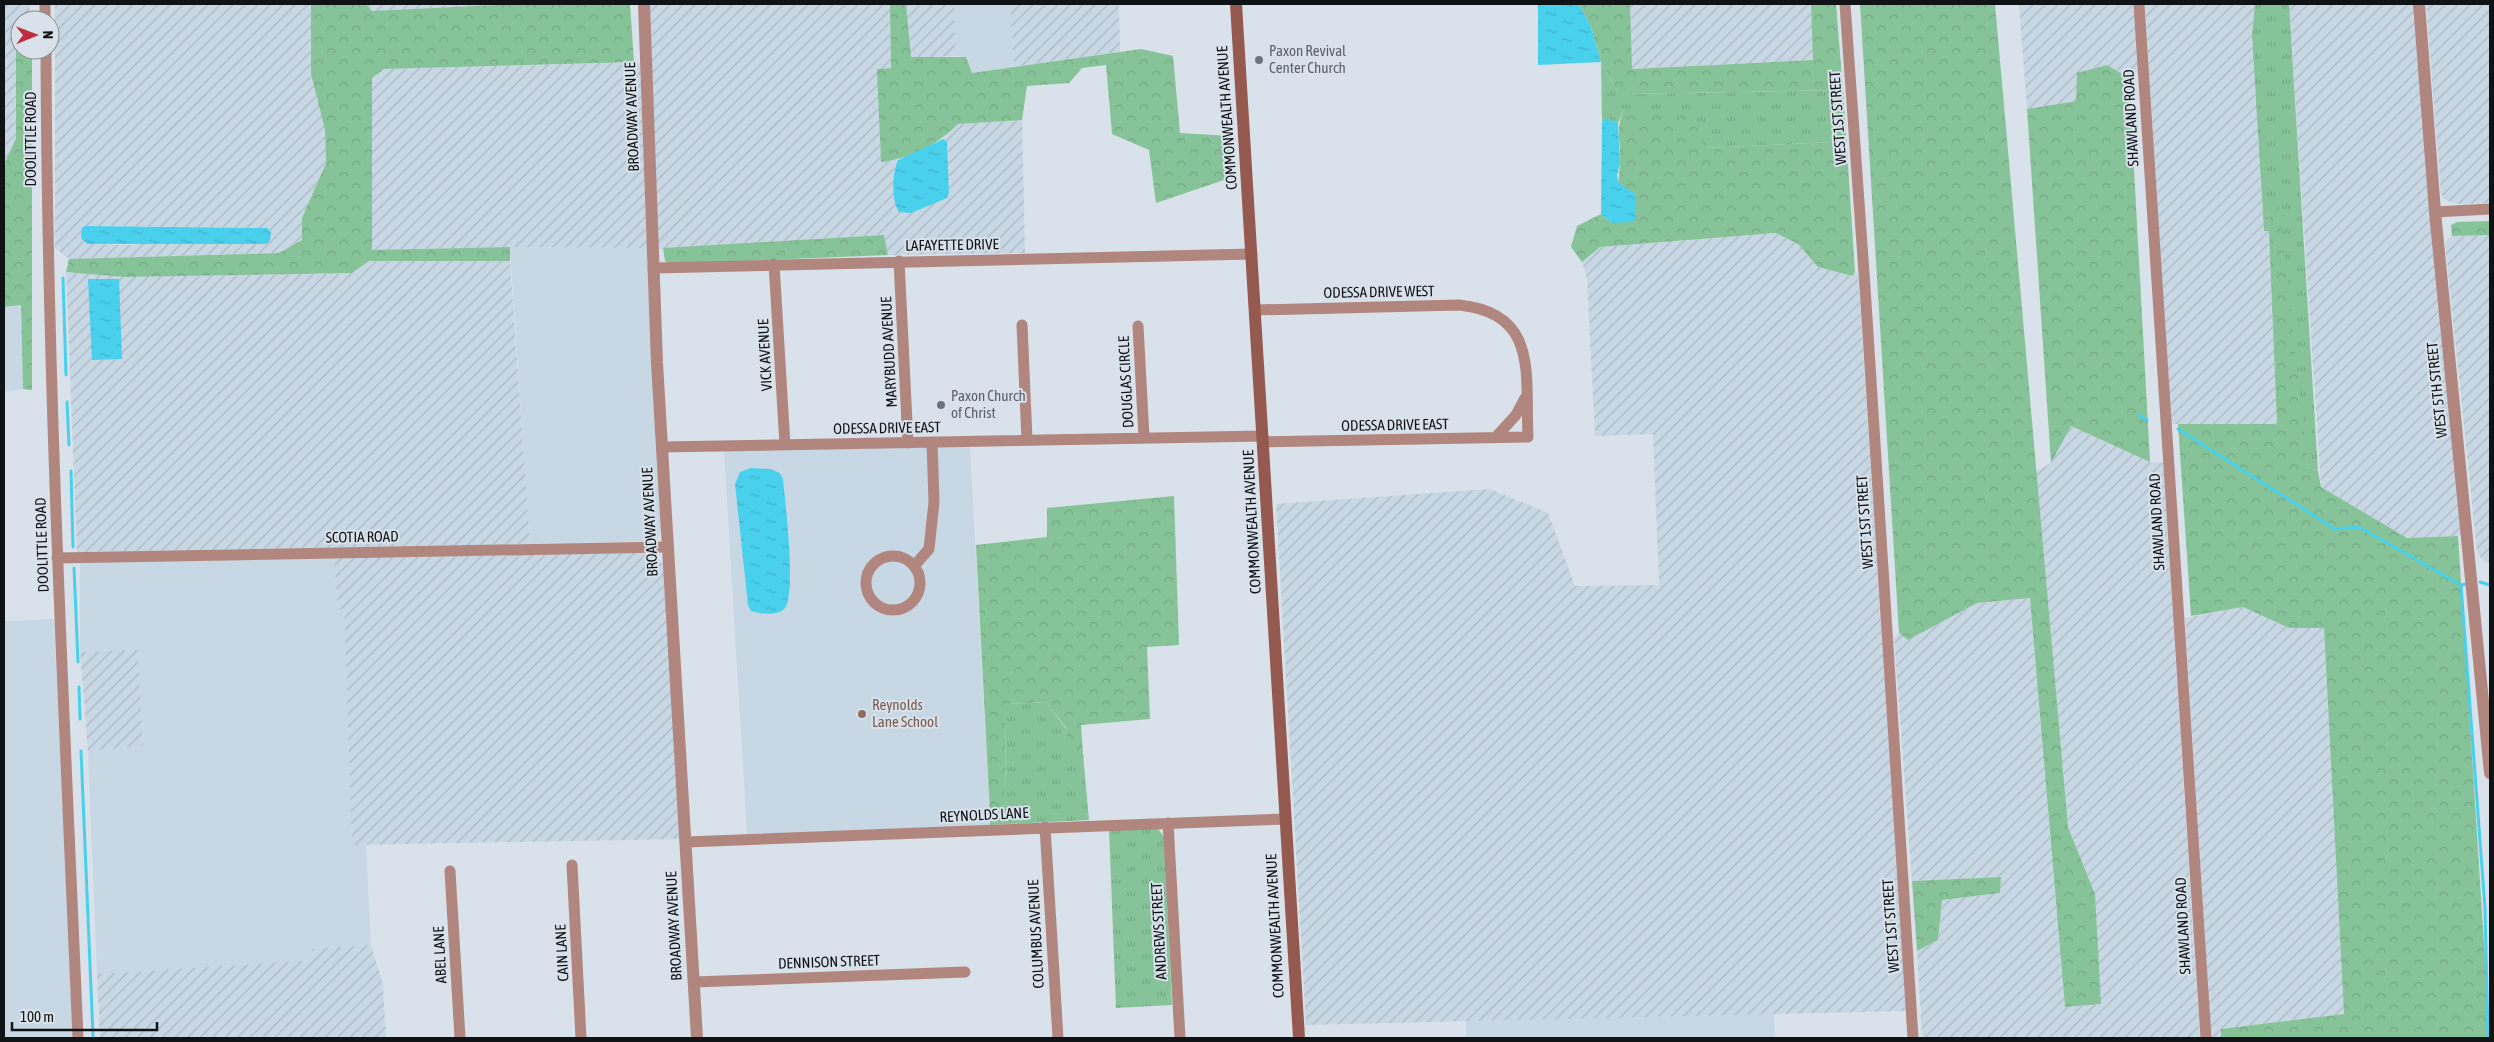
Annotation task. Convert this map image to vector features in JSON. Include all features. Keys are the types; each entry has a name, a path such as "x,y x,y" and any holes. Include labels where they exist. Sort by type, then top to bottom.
{"main road":[{"name":"COMMONWEALTH AVENUE","path":"1236,4 1298,1038"}],"street":[{"name":"BROADWAY AVENUE","path":"644,4 653,268 662,447 697,1038"},
{"name":"WEST 1ST STREET","path":"1845,4 1913,1038"},
{"name":"SHAWLAND ROAD","path":"2139,4 2206,1038"},
{"name":"WEST 5TH STREET","path":"2419,4 2435,212 2490,773"},
{"name":"DOOLITTLE ROAD","path":"46,60 46,208 57,558 78,1038"},
{"path":"2435,212 2490,209"},
{"name":"LAFAYETTE DRIVE","path":"653,268 1252,254"},
{"name":"MARYBUDD AVENUE","path":"900,261 908,443"},
{"name":"VICK AVENUE","path":"774,264 785,445"},
{"name":"ODESSA DRIVE WEST","path":"1255,310 1458,305 1477,307 1502,317 1512,327 1519,339 1525,360 1526,396"},
{"path":"1022,325 1027,440"},
{"name":"DOUGLAS CIRCLE","path":"1138,326 1144,437"},
{"path":"1495,438 1516,415 1526,396"},
{"name":"ODESSA DRIVE EAST","path":"662,447 1144,437 1263,440 1528,437 1526,396"},
{"path":"914,566 929,549 934,502 932,442"},
{"name":"SCOTIA ROAD","path":"57,558 668,547"},
{"path":"889,556 906,559 914,566 920,581 919,590 909,606 892,610 875,603 869,596 866,579 874,564 889,556"},
{"name":"REYNOLDS LANE","path":"686,842 1285,819"},
{"name":"ANDREWS STREET","path":"1168,823 1180,1038"},
{"name":"COLUMBUS AVENUE","path":"1045,827 1058,1038"},
{"name":"CAIN LANE","path":"572,865 581,1038"},
{"name":"ABEL LANE","path":"450,871 460,1038"},
{"name":"DENNISON STREET","path":"694,982 965,972"}],"shaded area":[{"path":"4,4 29,4 29,10 10,10 10,60 16,60 16,138 4,165"},
{"path":"55,4 311,4 311,74 325,130 326,163 302,218 302,240 280,253 69,259 55,248 55,60 60,60 60,10 55,10","holes":["85,226 267,228 271,232 129,245 84,243"]},
{"path":"366,4 515,4 372,12"},
{"path":"648,4 890,4 891,68 878,69 881,161 898,160 894,168 947,198 949,193 947,142 943,139 958,124 1022,120 1025,253 888,255 884,235 657,249"},
{"path":"906,4 954,4 956,56 911,58"},
{"path":"954,4 1010,4 1014,67 972,73 966,57 956,56"},
{"path":"1010,4 1119,4 1120,52 1014,67"},
{"path":"1630,4 1811,4 1814,60 1631,69"},
{"path":"2019,4 2135,4 2139,71 2129,78 2107,65 2076,101 2027,109"},
{"path":"2145,4 2255,4 2252,35 2264,231 2269,231 2277,424 2171,424"},
{"path":"2289,4 2418,4 2463,533 2458,536 2407,538 2321,487"},
{"path":"2426,4 2490,4 2490,203 2455,204 2444,199 2441,194"},
{"path":"634,62 640,64 647,248 510,247 372,250 372,78 384,69"},
{"path":"1777,233 1798,244 1818,267 1851,276 1855,272 1858,273 1906,1011 1306,1025 1276,504 1490,489 1548,513 1575,586 1659,585 1653,434 1595,436 1587,278 1582,262 1600,247"},
{"path":"2490,235 2490,562 2484,562 2477,552 2445,243 2452,236"},
{"path":"510,247 647,248 661,527 659,537 653,541 530,544"},
{"path":"369,261 510,261 530,544 77,552 66,272 124,277 352,273"},
{"path":"21,305 23,389 4,392 4,307"},
{"path":"2070,426 2150,462 2163,463 2200,1038 1922,1038 1917,951 1938,940 1942,900 2000,893 2001,877 1912,881 1894,638 1899,633 1908,640 1977,603 2030,598 2065,1007 2100,1004 2095,894 2068,827 2036,471 2051,463"},
{"name":"Reynolds Lane School","path":"970,445 990,825 747,834 724,450","holes":["751,468 770,469 780,473 783,479 791,581 740,472"]},
{"path":"635,553 654,555 663,565 681,839 352,845 344,609 338,609 334,557"},
{"path":"334,557 338,609 344,609 352,845 366,845 371,945 312,949 313,960 97,974 88,751 143,746 138,651 80,652 80,563"},
{"path":"2243,607 2289,628 2324,628 2344,1014 2221,1029 2221,1038 2211,1038 2185,618"},
{"path":"54,619 73,1038 4,1038 4,621"},
{"path":"138,650 143,746 88,751 80,652"},
{"path":"371,945 383,985 386,1038 100,1038 97,974 313,960 312,949"},
{"path":"1774,1014 1775,1038 1466,1038 1466,1021"}],"green space":[{"path":"311,4 366,4 372,11 515,4 630,4 634,62 384,69 372,78 372,250 510,247 510,261 369,261 352,273 124,277 66,272 69,259 279,253 302,240 302,218 326,163 325,130 311,74"},
{"path":"890,4 906,4 911,57 966,57 972,73 1141,49 1173,56 1180,133 1230,136 1230,178 1156,203 1149,150 1112,134 1106,65 1082,68 1069,83 1027,86 1022,120 958,124 942,138 913,154 881,162 877,69 891,68"},
{"path":"1579,4 1630,4 1632,69 1813,60 1811,4 1836,4 1843,90 1619,94 1601,62 1591,27"},
{"path":"1860,4 1995,4 2068,827 2095,894 2101,1004 2065,1007 2030,598 1977,603 1908,640 1899,633"},
{"path":"2255,4 2289,4 2318,471 2308,467 2268,208 2269,231 2264,231 2252,35"},
{"path":"16,60 32,60 32,390 23,389 21,305 4,307 4,165 16,138"},
{"path":"1601,62 1619,94 1843,90 1845,119 1838,120 1833,142 1704,148 1701,126 1624,109 1618,123 1605,118 1602,122"},
{"path":"2107,65 2129,78 2150,462 2071,426 2051,463 2027,109 2076,101 2077,73"},
{"path":"1624,109 1685,109 1701,126 1705,148 1833,142 1838,120 1845,119 1855,272 1852,276 1818,267 1798,244 1776,233 1600,247 1582,262 1571,247 1577,226 1601,214 1612,223 1620,170 1619,129"},
{"path":"2279,206 2308,467 2318,471 2321,487 2407,538 2458,536 2490,1038 2221,1038 2221,1029 2344,1014 2324,628 2289,628 2243,607 2191,616 2178,424 2277,424 2268,208"},
{"path":"2490,221 2490,235 2452,236 2451,225 2457,222"},
{"path":"884,235 888,255 671,264 665,261 663,248"},
{"path":"1174,496 1179,645 1147,647 1150,719 1081,725 1083,754 1067,754 1067,729 1046,702 1006,704 1005,805 990,816 976,545 1047,537 1047,508"},
{"path":"1046,702 1067,730 1067,754 1083,754 1089,820 990,825 990,816 1005,805 1006,704"},
{"path":"1157,827 1164,837 1172,1005 1116,1008 1109,829"},
{"path":"2001,877 2000,893 1942,900 1938,940 1917,951 1912,881"}],"water":[{"path":"1538,4 1579,4 1591,27 1601,62 1538,65"},
{"path":"1605,118 1618,123 1620,163 1617,176 1619,183 1635,194 1636,215 1634,222 1612,223 1601,214 1602,122"},
{"path":"943,139 947,142 949,193 947,198 911,213 899,212 896,207 893,186 894,172 898,160"},
{"path":"85,226 267,228 271,232 270,240 267,244 87,244 81,238 82,228"},
{"path":"88,279 119,279 122,359 92,360"},
{"path":"751,468 770,469 780,473 783,479 788,526 790,587 788,601 784,609 773,614 751,611 748,605 735,484 740,472"}],"waterway":[{"path":"63,278 66,375"},
{"path":"67,402 69,445"},
{"path":"2139,415 2147,420"},
{"path":"2178,429 2335,529 2359,527 2461,585 2466,584"},
{"path":"71,471 73,547"},
{"path":"74,568 78,662"},
{"path":"2480,582 2490,585"},
{"path":"2461,585 2485,908 2488,1038"},
{"path":"79,687 80,719"},
{"path":"81,751 93,1036"}],"place":[{"name":"Paxon Revival Center Church","path":"1259,60"},
{"name":"Paxon Church of Christ","path":"941,405"},
{"name":"Reynolds Lane School","path":"862,714"}]}
